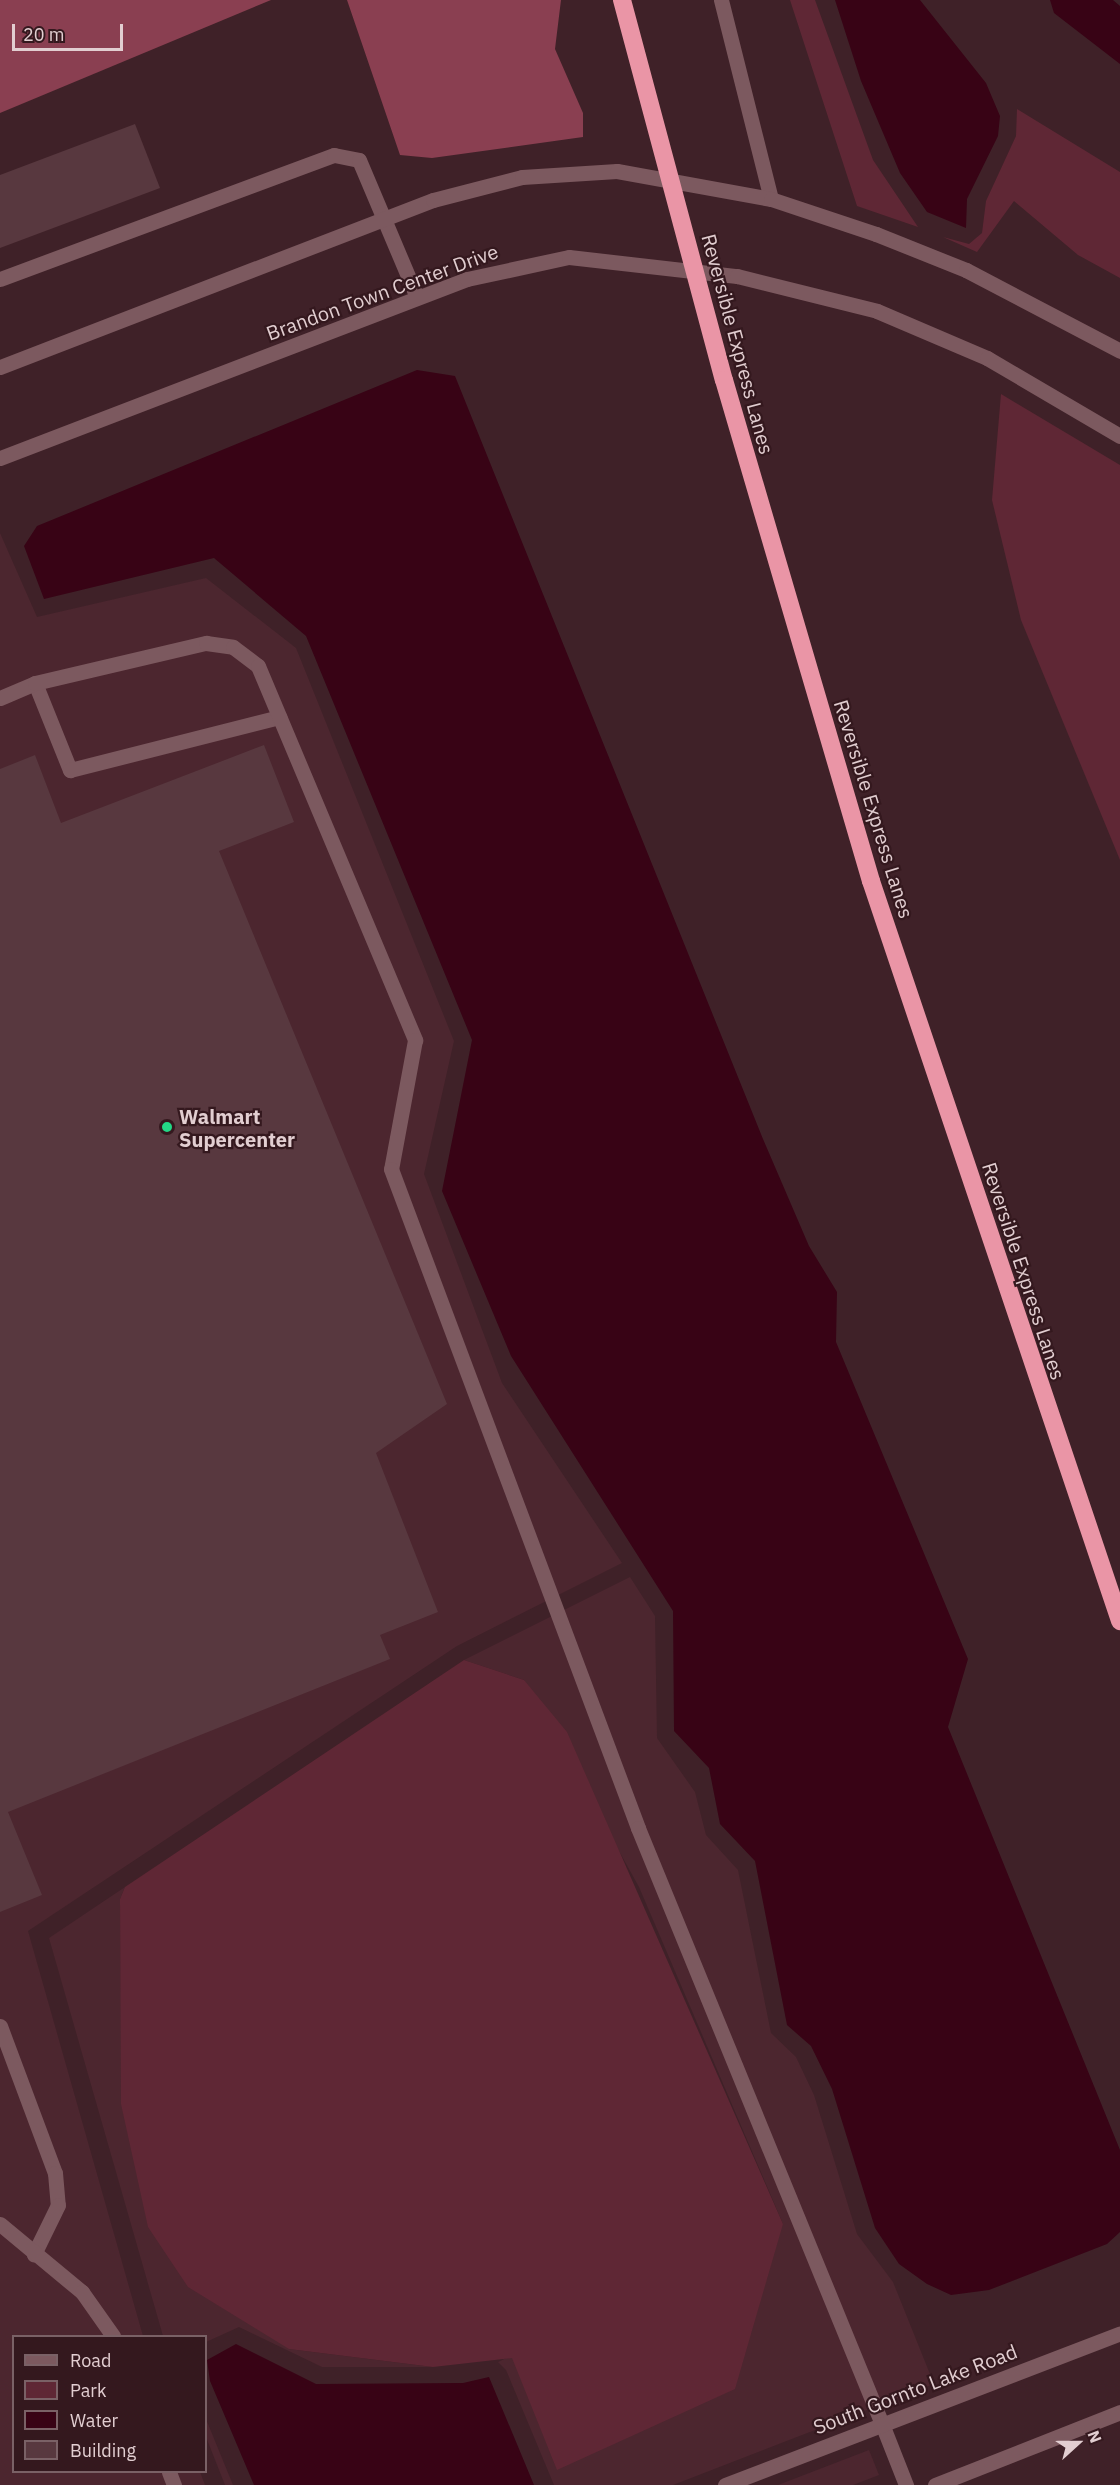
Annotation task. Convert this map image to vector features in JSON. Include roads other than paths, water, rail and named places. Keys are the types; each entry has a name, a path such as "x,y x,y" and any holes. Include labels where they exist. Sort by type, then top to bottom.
{"highway":[{"name":"Reversible Express Lanes","path":"622,0 724,380 871,881 1120,1621"}],"street":[{"path":"721,0 771,199"},
{"path":"0,279 334,155 359,160 386,217 417,297"},
{"path":"0,367 386,217 482,184 562,172 617,171 771,199 930,254 1120,351"},
{"name":"Brandon Town Center Drive","path":"0,458 467,279 570,257 747,278 856,305 925,330 987,358 1120,436"},
{"path":"0,698 35,683 206,643 233,647 258,666 415,1040 392,1169 638,1828 906,2485"},
{"path":"35,683 70,770 279,717"},
{"path":"0,2026 55,2173 58,2205 34,2254"},
{"path":"0,2224 82,2292 111,2335"},
{"name":"South Gornto Lake Road","path":"725,2485 1120,2333"},
{"path":"935,2485 1120,2412"}],"water":[{"path":"835,0 920,0 986,83 1000,116 998,136 967,199 966,228 927,212 900,173 861,81"},
{"path":"1050,0 1113,0 1120,6 1120,64 1054,13"},
{"path":"417,370 455,376 763,1139 809,1246 837,1292 836,1342 968,1659 948,1727 1120,2150 1120,2232 1107,2244 989,2290 951,2295 927,2284 899,2264 875,2228 832,2089 811,2046 787,2025 755,1861 720,1824 709,1768 674,1731 673,1611 511,1356 442,1191 472,1040 306,636 214,558 44,599 24,546 37,526"},
{"path":"236,2344 316,2384 463,2383 489,2377 534,2485 254,2485 210,2381 207,2360"}],"place":[{"name":"Walmart Supercenter","path":"167,1127"}]}
